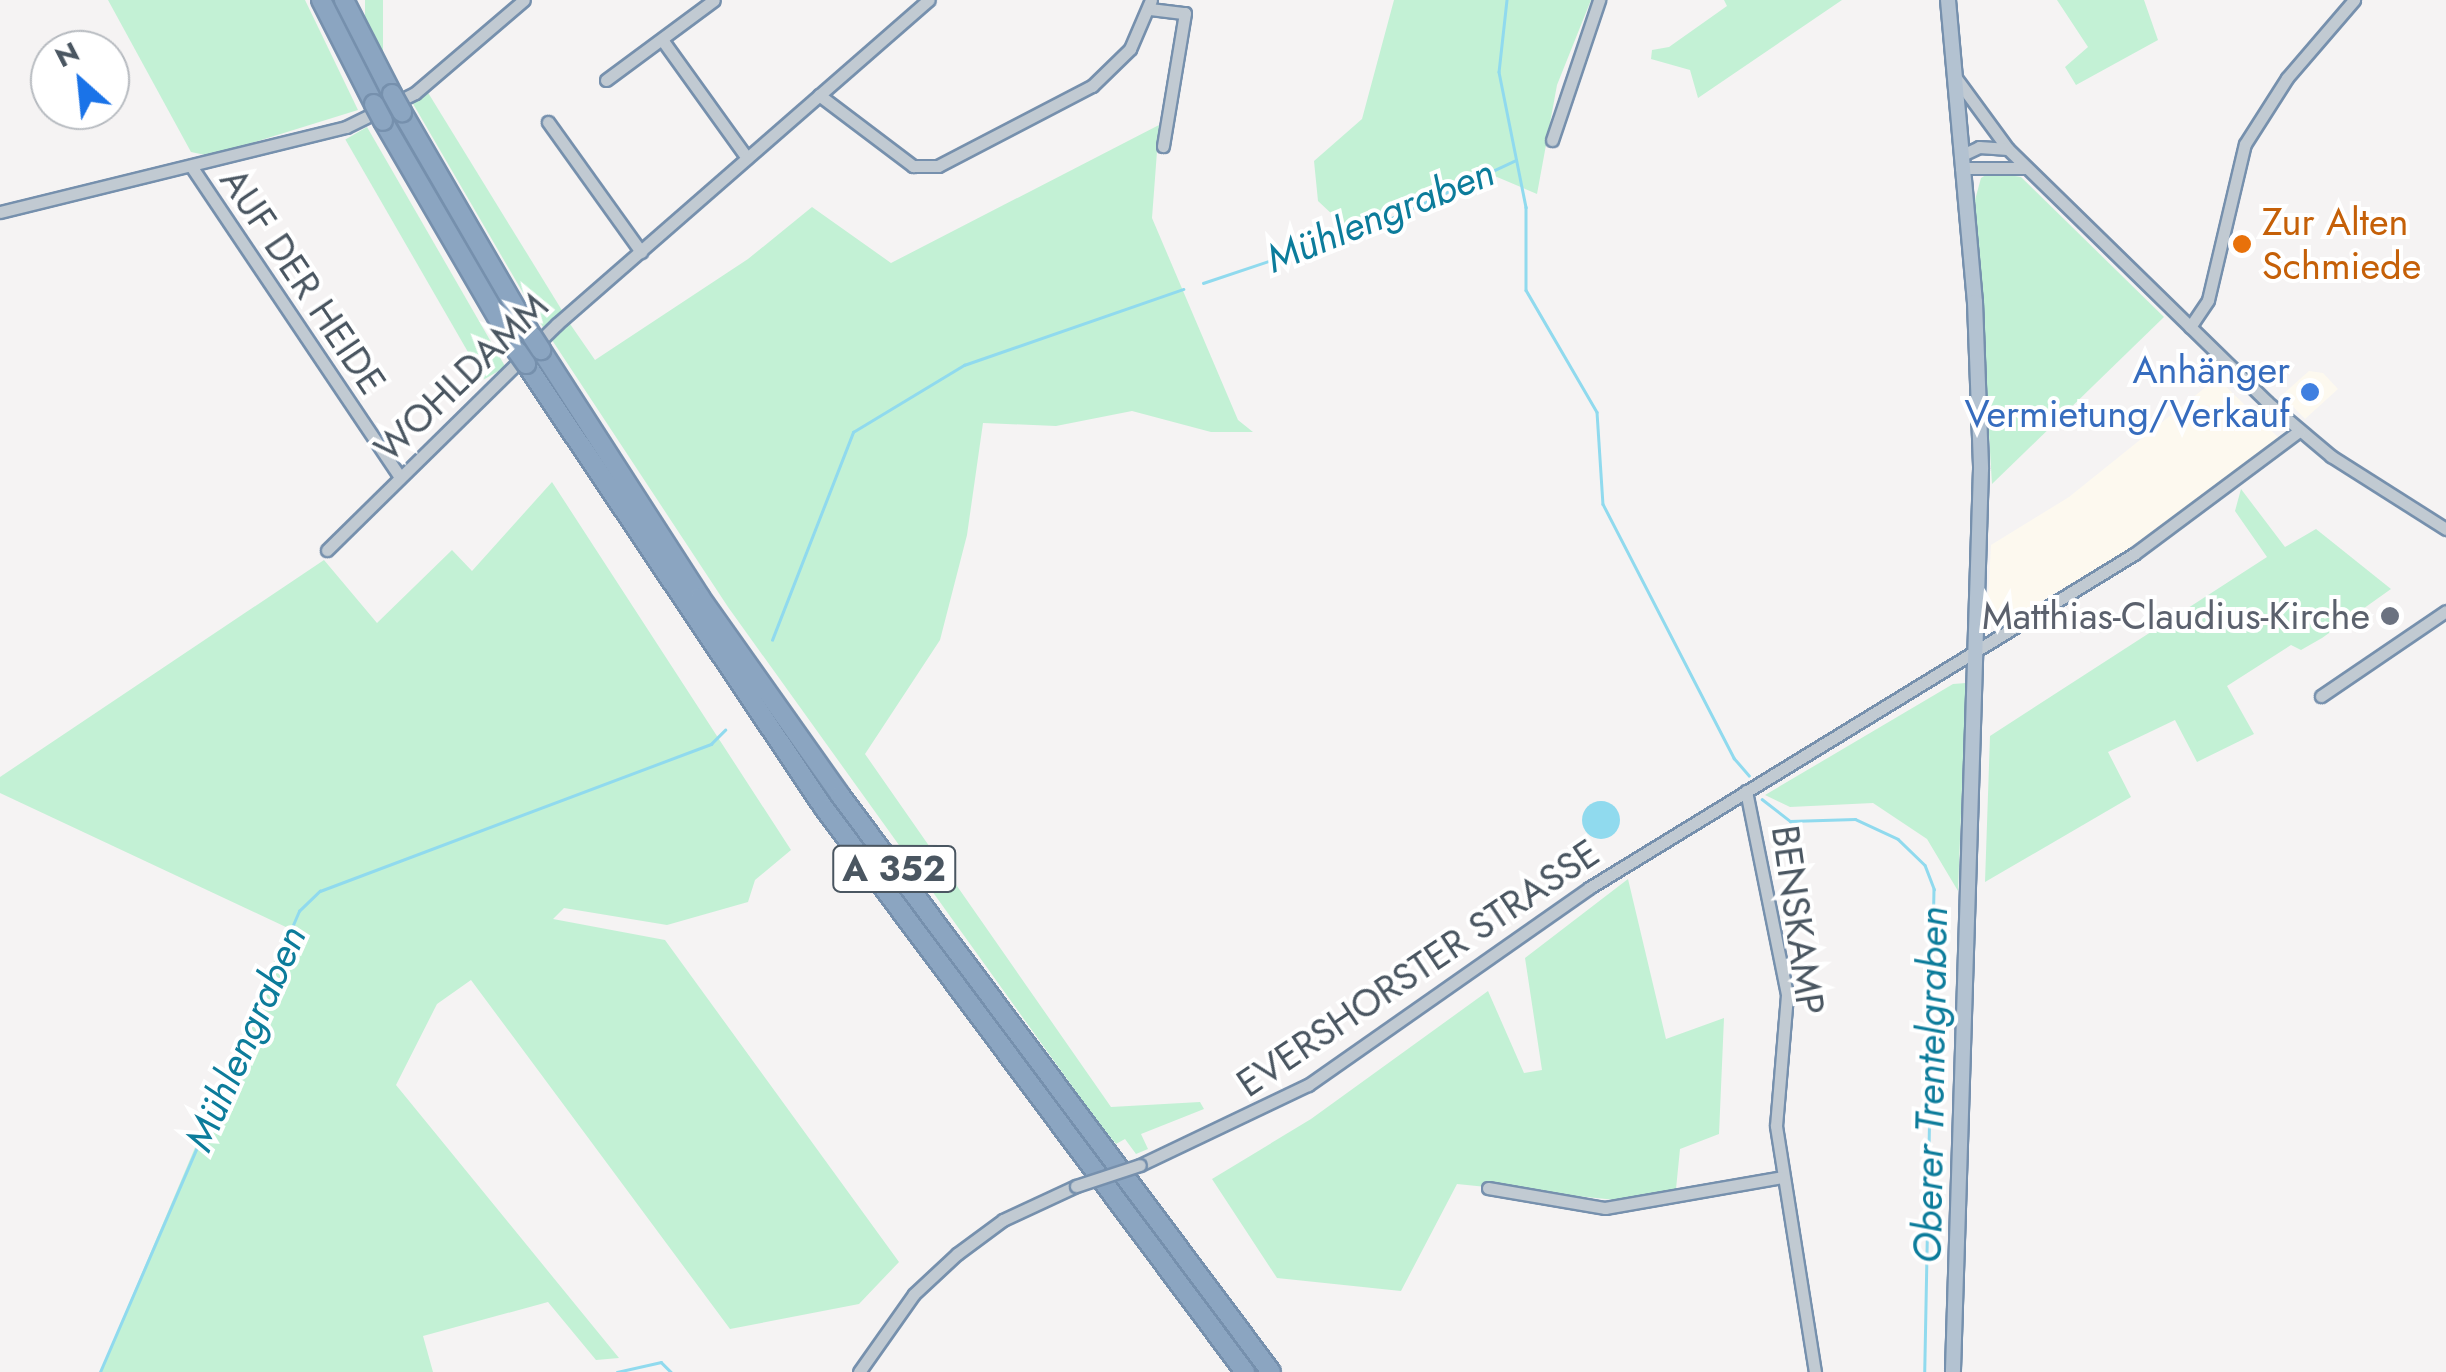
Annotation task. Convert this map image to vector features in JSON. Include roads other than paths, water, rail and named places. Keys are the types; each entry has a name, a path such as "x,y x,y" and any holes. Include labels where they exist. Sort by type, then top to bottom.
{"highway":[{"name":"A 352","path":"321,0 379,112 522,358 824,808 1245,1372"},
{"name":"A 352","path":"344,0 402,112 537,343 700,597 829,780 1270,1372"}],"main road":[{"path":"1948,0 1980,386 1977,650 1952,1372"}],"street":[{"path":"0,212 318,137 387,110 459,61 524,0"},
{"path":"606,80 714,0"},
{"name":"WOHLDAMM","path":"327,550 399,475 641,252 928,0"},
{"path":"1552,140 1599,0"},
{"path":"2190,327 2208,300 2245,144 2287,78 2354,0"},
{"path":"819,95 914,166 938,166 1092,86 1130,49 1150,4 1184,14 1163,146"},
{"path":"663,40 747,158"},
{"path":"1952,70 2008,149 2300,432 2446,529"},
{"path":"548,122 641,252"},
{"path":"1960,162 1980,146 2008,149"},
{"path":"1960,162 2027,168"},
{"name":"AUF DER HEIDE","path":"193,168 399,475"},
{"name":"EVERSHORSTER STRASSE","path":"859,1372 914,1294 957,1254 1004,1220 1076,1186 1140,1164 1308,1085 1588,888 2146,545 2300,432"},
{"path":"2321,696 2446,611"},
{"name":"BENSKAMP","path":"1746,791 1788,995 1776,1126 1815,1372"},
{"path":"1488,1188 1606,1208 1783,1178"}],"water":[{"path":"1601,801 1614,807 1620,820 1614,833 1601,839 1588,833 1582,820 1588,807"}],"waterway":[{"name":"Oberer Trentelgraben","path":"1507,0 1499,72 1526,207 1526,290 1597,412 1603,504 1734,758 1749,775"},
{"name":"Mühlengraben","path":"1203,283 1379,224 1516,160"},
{"name":"Mühlengraben","path":"772,640 853,432 964,365 1183,289"},
{"name":"Mühlengraben","path":"100,1372 299,911 320,891 711,744 725,730"},
{"name":"Oberer Trentelgraben","path":"1762,799 1790,821 1855,819 1898,839 1925,865 1934,889 1925,1372"},
{"path":"617,1372 661,1362 671,1372"}],"place":[{"name":"Zur Alten Schmiede","path":"2242,244"},
{"name":"Anhänger Vermietung/Verkauf","path":"2310,392"},
{"name":"Matthias-Claudius-Kirche","path":"2390,616"}]}
